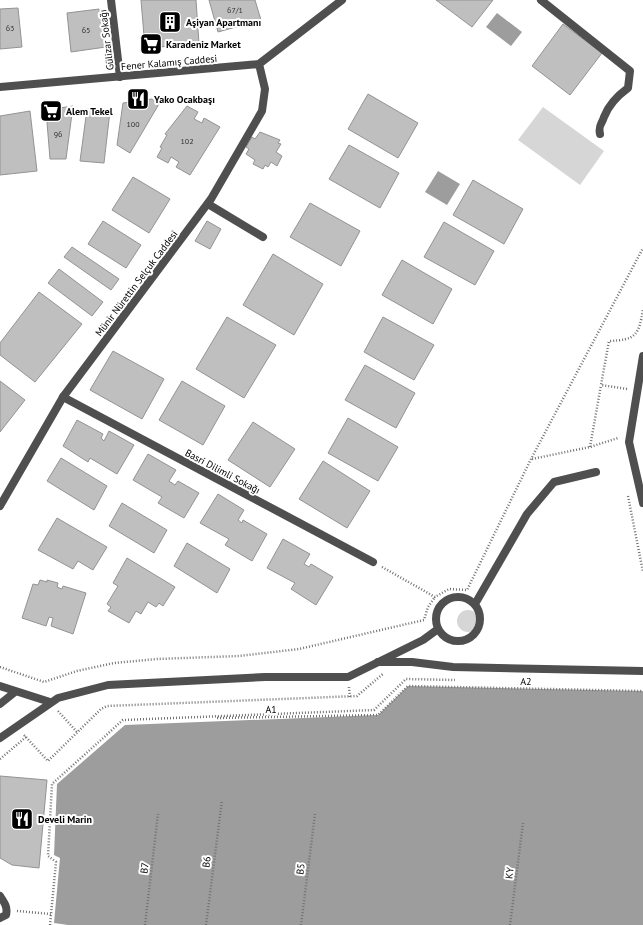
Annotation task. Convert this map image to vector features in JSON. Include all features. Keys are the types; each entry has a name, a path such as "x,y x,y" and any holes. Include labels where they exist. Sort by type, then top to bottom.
{"street":[{"name":"Gülizar Sokağı","path":"111,0 120,77"},
{"path":"259,64 342,0"},
{"path":"541,0 630,71 628,88 616,97 606,110 598,128 600,134"},
{"name":"Fener Kalamış Caddesi","path":"0,87 259,64"},
{"name":"Münir Nürettin Selçuk Caddesi","path":"0,506 63,397 208,204 262,110 265,89 259,64"},
{"path":"208,204 262,237"},
{"path":"643,356 629,442 643,503"},
{"name":"Basri Dilimli Sokağı","path":"63,397 373,562"},
{"path":"475,604 527,514 554,482 596,472"},
{"path":"463,598 475,604 479,610 480,625 472,637 465,640 451,640 444,636 438,629 436,615 439,608 449,599 463,598"},
{"path":"0,738 50,702 58,698 108,685 265,677 348,677 423,640 438,629"},
{"path":"378,662 397,662 453,667 643,671"},
{"path":"0,686 50,702"},
{"path":"0,704 15,692"},
{"path":"0,896 7,910 6,915 0,918"}],"path":[{"path":"0,667 44,682 77,671 114,663 157,659 239,656 299,649 424,620 428,608 435,597 449,590 467,590 531,459 643,248"},
{"path":"590,447 609,341 626,340 636,334 641,322 643,309"},
{"path":"601,385 631,389"},
{"path":"531,459 590,447 623,437"},
{"path":"373,562 435,597"},
{"path":"16,726 48,761 101,709 107,706 357,696 397,662"},
{"path":"50,925 56,862 48,856 52,784 123,720 374,710 406,680 461,681"},
{"name":"A1","path":"123,720 378,715 408,686"},
{"name":"A2","path":"408,686 643,691"},
{"path":"50,702 77,732"},
{"path":"0,759 26,737"},
{"name":"B6","path":"206,925 222,800"},
{"name":"B7","path":"145,925 158,814"},
{"name":"B5","path":"301,925 315,814"},
{"name":"KY","path":"510,925 523,823"},
{"path":"7,910 51,914"}],"shaded area":[{"path":"497,13 522,32 511,46 486,27"},
{"path":"543,107 604,151 580,185 518,140"},
{"path":"438,171 460,184 447,205 425,192"},
{"path":"468,610 476,613 479,621 476,629 468,632 460,629 457,621 460,613"},
{"path":"408,686 643,691 643,925 68,925 54,923 60,858 54,855 57,784 125,725 378,715"}],"building":[{"name":"Aşiyan Apartmanı","path":"141,0 196,0 199,44 145,48"},
{"path":"209,0 255,0 261,20 218,32"},
{"path":"436,0 493,0 472,27"},
{"path":"18,8 22,47 0,49 0,9"},
{"path":"99,9 106,47 71,52 67,13"},
{"path":"563,24 602,53 570,95 532,66"},
{"path":"368,94 418,123 398,158 348,129"},
{"path":"152,99 159,104 130,153 117,145 123,103"},
{"path":"73,106 66,159 50,159 46,110"},
{"path":"187,106 198,112 194,119 202,123 204,118 220,127 190,175 176,167 179,162 171,157 168,163 157,157 162,148 160,147 167,135 165,134"},
{"path":"87,109 110,111 104,163 80,161"},
{"path":"30,111 37,171 0,175 0,116"},
{"path":"260,132 280,140 278,143 281,144 276,152 282,156 277,166 271,162 268,167 265,165 263,169 253,164 255,160 246,154 249,149 246,147 252,137 255,139"},
{"path":"349,145 399,173 380,208 329,179"},
{"path":"133,177 170,199 149,233 112,210"},
{"path":"473,180 523,209 504,244 453,215"},
{"path":"310,203 360,231 341,266 290,237"},
{"path":"103,221 141,245 126,268 88,244"},
{"path":"207,221 221,229 210,249 195,241"},
{"path":"444,222 494,251 475,285 424,257"},
{"path":"72,247 119,279 111,290 64,257"},
{"path":"273,254 323,284 294,335 243,305"},
{"path":"402,260 452,289 433,324 382,295"},
{"path":"59,269 103,302 92,316 48,283"},
{"path":"39,292 82,324 35,382 0,355 0,343"},
{"path":"227,317 276,345 244,398 196,369"},
{"path":"383,317 434,345 414,380 364,352"},
{"path":"113,351 164,379 142,419 90,390"},
{"path":"365,365 415,393 396,428 345,400"},
{"path":"0,381 25,400 0,432"},
{"path":"182,381 225,406 203,445 159,420"},
{"path":"348,418 398,447 378,481 328,453"},
{"path":"77,420 103,434 101,438 104,441 109,431 134,445 117,474 90,458 88,462 63,446"},
{"path":"253,422 295,449 270,487 228,460"},
{"path":"148,454 176,470 169,481 175,485 178,481 199,493 184,518 158,503 162,497 133,480"},
{"path":"61,458 107,486 94,510 47,481"},
{"path":"323,461 370,491 347,528 299,499"},
{"path":"218,494 244,510 238,520 242,523 243,520 267,534 252,561 225,545 229,539 200,523"},
{"path":"122,503 167,530 154,553 109,526"},
{"path":"57,518 107,547 93,570 78,561 73,569 38,550"},
{"path":"283,539 310,554 304,564 309,567 311,564 333,577 316,605 291,589 295,583 267,568"},
{"path":"187,543 230,569 217,593 174,566"},
{"path":"127,558 175,587 163,606 159,603 156,607 148,602 141,614 136,611 129,623 108,611 111,607 107,604 118,586 113,583"},
{"path":"40,580 58,583 57,587 62,589 63,586 86,593 73,634 51,626 53,618 49,617 46,626 22,618 33,584 38,585"},
{"name":"Develi Marin","path":"0,776 47,780 39,868 12,865 0,858"}],"place":[{"name":"Aşiyan Apartmanı","path":"170,22"},
{"name":"Karadeniz Market","path":"151,44"},
{"name":"Yako Ocakbaşı","path":"138,99"},
{"name":"Alem Tekel","path":"51,111"},
{"name":"Develi Marin","path":"22,819"}]}
